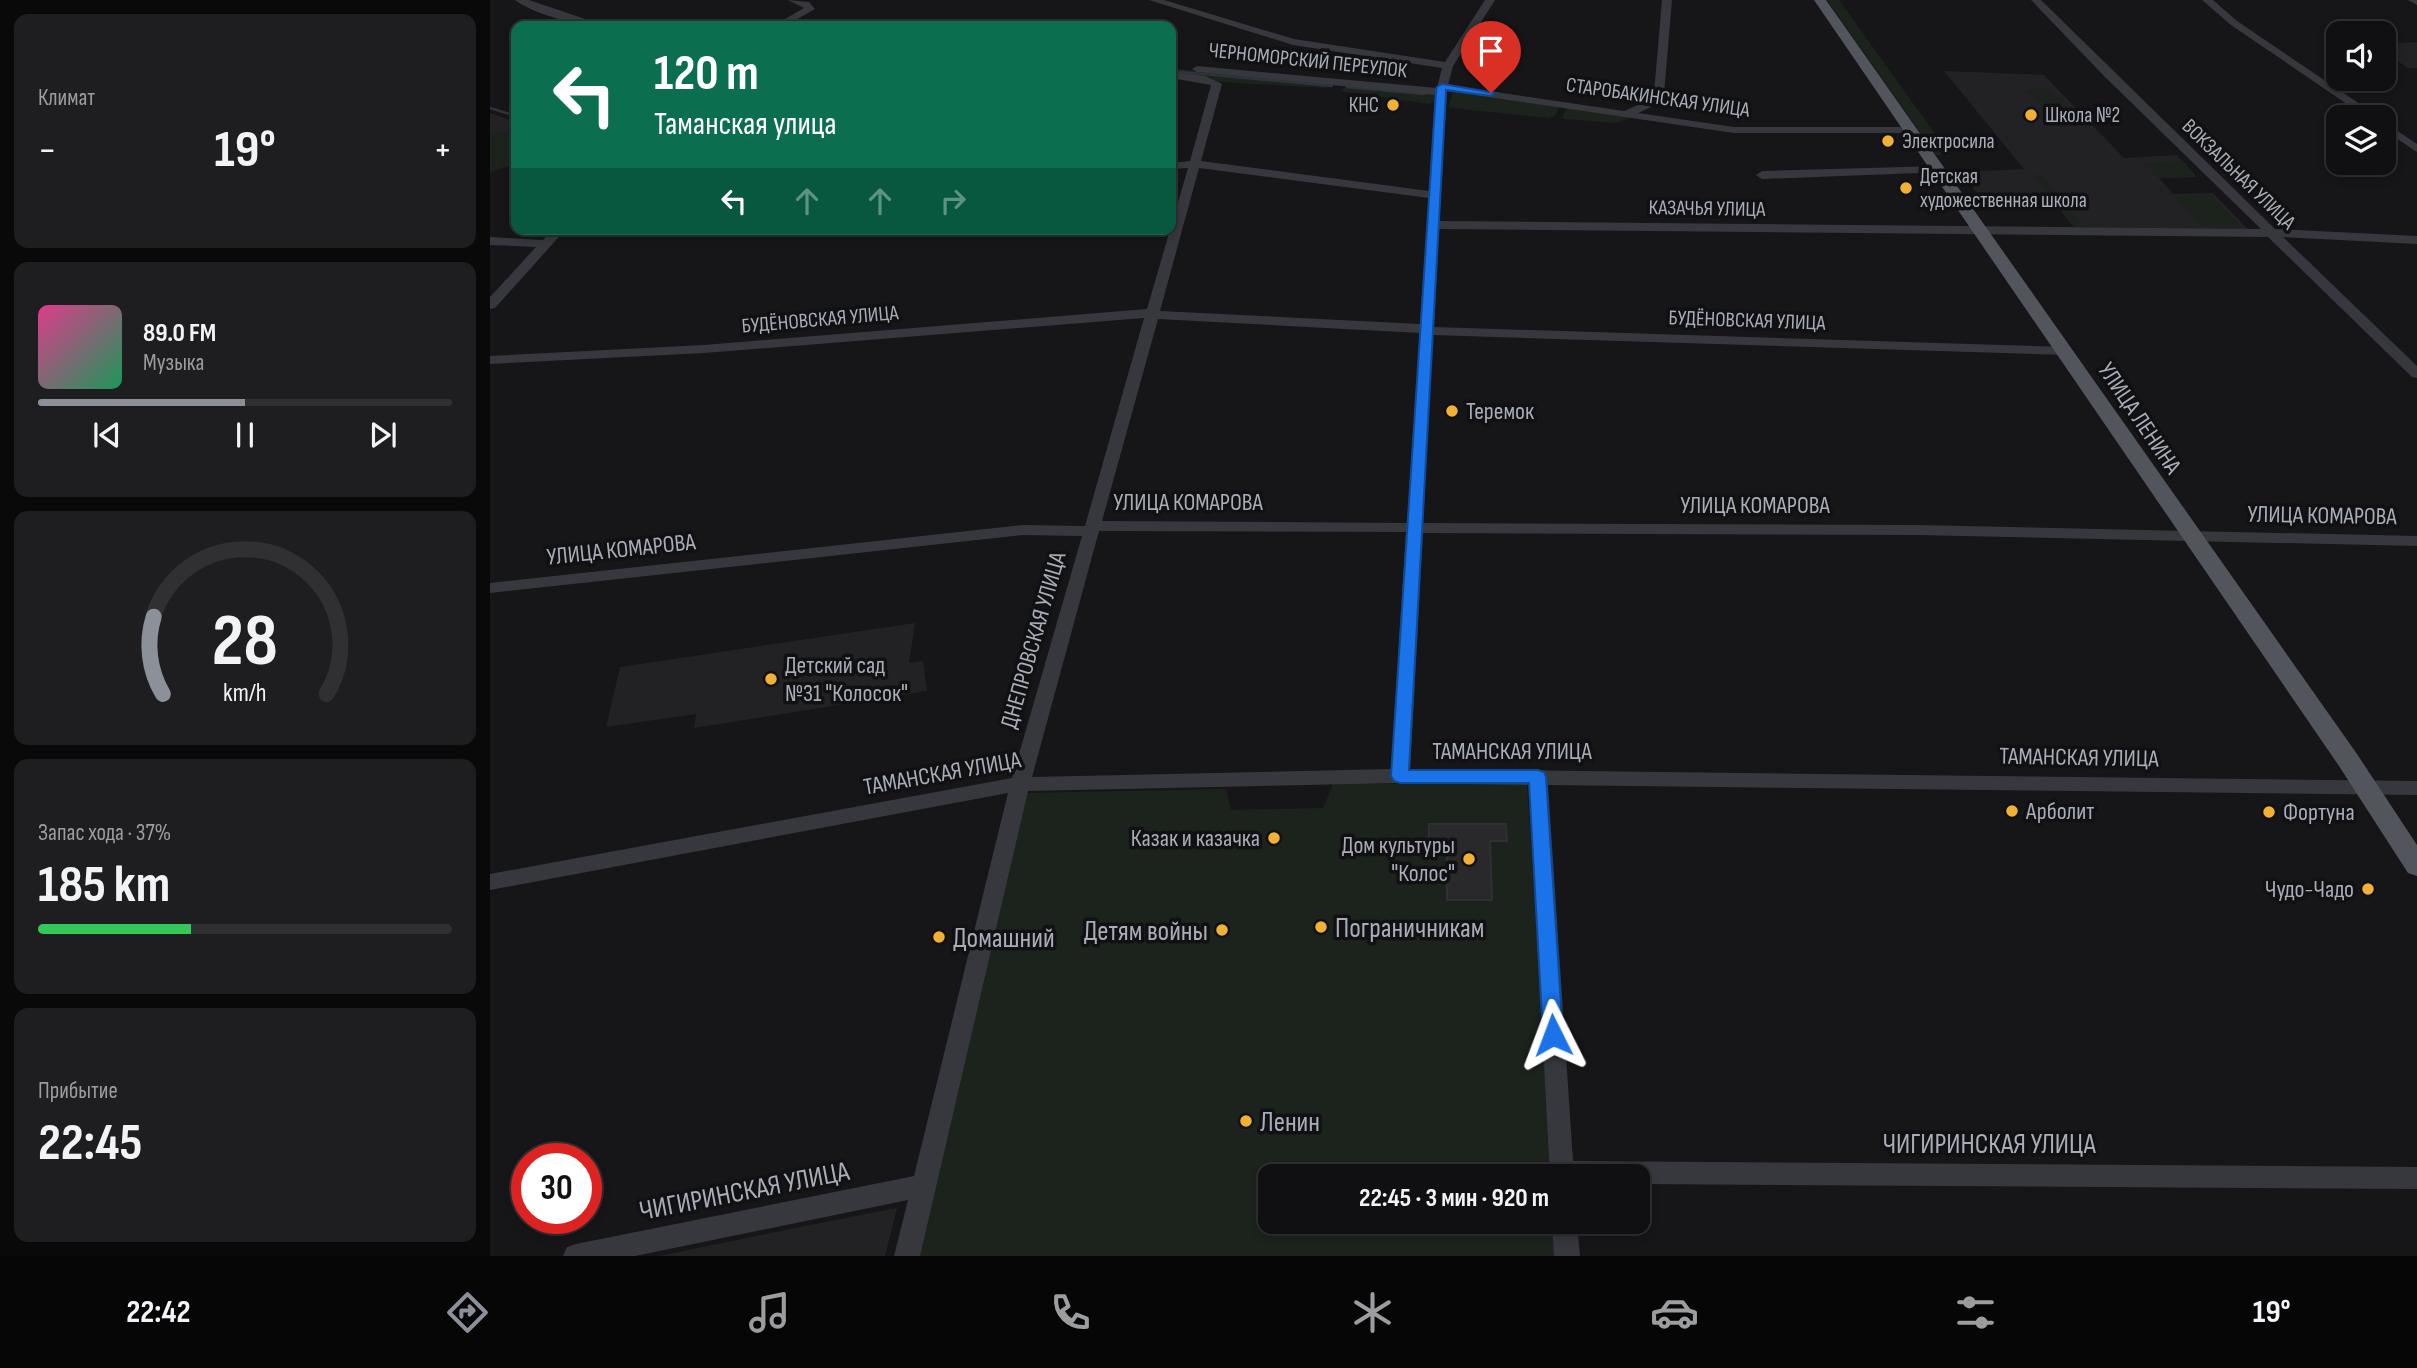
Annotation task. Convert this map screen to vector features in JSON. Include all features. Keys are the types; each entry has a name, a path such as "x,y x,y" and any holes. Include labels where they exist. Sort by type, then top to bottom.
{"main road":[{"name":"УЛИЦА ЛЕНИНА","path":"1820,0 2365,786 2417,866"}],"street":[{"path":"520,0 581,21"},
{"path":"789,21 810,9 793,0"},
{"path":"1154,0 1293,42 1448,66"},
{"path":"1400,776 1442,90 1448,66 1490,0"},
{"path":"1628,113 1647,105 1659,94 1667,0"},
{"name":"ВОКЗАЛЬНАЯ УЛИЦА","path":"2036,0 2417,374"},
{"path":"2207,0 2234,23 2355,105"},
{"name":"ЧЕРНОМОРСКИЙ ПЕРЕУЛОК","path":"1176,66 1442,90"},
{"name":"ДНЕПРОВСКАЯ УЛИЦА","path":"1176,76 1205,79 1217,84 1176,230"},
{"name":"СТАРОБАКИНСКАЯ УЛИЦА","path":"1442,90 1628,113 1734,130 1911,130"},
{"path":"2396,134 2417,149"},
{"path":"1176,166 1194,164 1434,195"},
{"path":"1762,175 1940,170"},
{"name":"КАЗАЧЬЯ УЛИЦА","path":"1433,225 2272,233 2417,240"},
{"path":"490,305 554,235"},
{"name":"ДНЕПРОВСКАЯ УЛИЦА","path":"907,1256 1020,784 1175,235"},
{"path":"490,241 546,244"},
{"name":"БУДЁНОВСКАЯ УЛИЦА","path":"490,360 672,352 1153,314 1428,330 2065,351"},
{"name":"УЛИЦА КОМАРОВА","path":"490,588 1023,530 1414,526 1608,530 1917,530 2417,541"},
{"name":"ТАМАНСКАЯ УЛИЦА","path":"490,882 1020,784 1400,776 2417,788"},
{"path":"1538,777 1560,1164"},
{"name":"ЧИГИРИНСКАЯ УЛИЦА","path":"1650,1174 2417,1178"},
{"name":"ЧИГИРИНСКАЯ УЛИЦА","path":"576,1256 924,1185"},
{"path":"1566,1234 1567,1256"}],"shaded area":[{"path":"1827,0 1839,0 1951,156 1936,155"},
{"path":"2417,42 2417,68 2408,68 2396,60 2396,43"},
{"path":"1176,68 1333,85 1325,88 1219,82 1176,76"},
{"name":"Школа №2","path":"1944,71 2044,75 2124,158 2177,155 2197,177 2159,178 2173,194 2213,193 2248,229 2074,227 2054,202 1985,204 1962,172 2024,169"},
{"path":"1347,86 1435,93 1435,102 1428,104 1341,91"},
{"path":"2044,87 2077,113 2062,116 2024,90"},
{"path":"1453,91 1559,107 1555,116 1548,118 1452,108 1449,107"},
{"path":"1567,107 1633,117 1616,123 1564,119 1562,117"},
{"path":"490,113 511,120 511,135 490,132"},
{"path":"490,132 511,135 511,166 490,172"},
{"path":"2183,161 2197,177 2158,178 2144,163"},
{"path":"2041,174 2084,227 2074,227 2032,175"},
{"path":"2211,195 2239,225 2202,226 2175,196"},
{"name":"Детский сад №31 \"Колосок\"","path":"915,623 909,663 923,661 927,691 694,728 696,714 606,727 620,667"},
{"path":"1333,784 1527,784 1552,1164 1258,1164 1258,1234 1557,1234 1558,1256 913,1256 1024,793 1226,789 1231,810 1323,808"},
{"path":"897,1208 885,1256 659,1256 800,1227"}],"building":[{"name":"Дом культуры \"Колос\"","path":"1429,824 1506,824 1507,841 1490,841 1492,900 1447,900 1447,842 1429,842"}],"waterway":[{"path":"1176,71 1332,86"},
{"path":"1347,87 1424,94"},
{"path":"490,108 511,114"}],"place":[{"name":"КНС","path":"1393,105"},
{"name":"Школа №2","path":"2031,115"},
{"name":"Электросила","path":"1888,141"},
{"name":"Детская художественная школа","path":"1906,188"},
{"name":"Теремок","path":"1452,411"},
{"name":"Детский сад №31 \"Колосок\"","path":"771,679"},
{"name":"Арболит","path":"2012,811"},
{"name":"Фортуна","path":"2269,812"},
{"name":"Казак и казачка","path":"1274,838"},
{"name":"Дом культуры \"Колос\"","path":"1469,859"},
{"name":"Чудо-Чадо","path":"2368,889"},
{"name":"Пограничникам","path":"1321,927"},
{"name":"Детям войны","path":"1222,930"},
{"name":"Домашний","path":"939,937"},
{"name":"Ленин","path":"1246,1121"}],"route":[{"path":"1491,93 1442,87 1441,92 1400,776 1538,777 1553,1035"}]}
